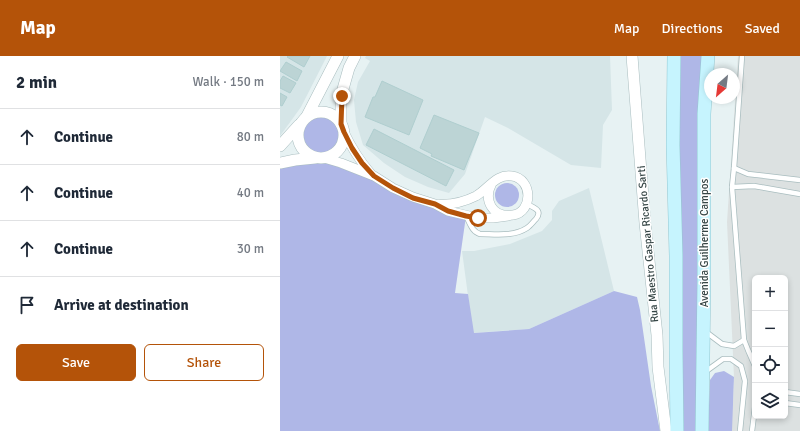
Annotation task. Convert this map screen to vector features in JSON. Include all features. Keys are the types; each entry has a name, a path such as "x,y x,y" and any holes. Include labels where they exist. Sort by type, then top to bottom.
{"main road":[{"path":"674,56 673,145 676,256 677,431"},
{"name":"Avenida Guilherme Campos","path":"702,431 704,330 704,114 708,56"}],"street":[{"path":"338,56 298,131 298,140 301,148 307,154 341,163 374,176 413,198 435,204 446,205 467,200 477,195 500,177 506,175 516,177 523,181 529,196 527,204 516,214 493,218 466,216 448,211 435,204"},
{"path":"280,163 333,155 339,149 343,141 342,96 348,68 355,56"},
{"name":"Rua Maestro Gaspar Ricardo Sarti","path":"632,56 658,367 666,431"},
{"path":"280,146 304,119 314,113 322,112 329,114 336,118 352,148 362,163 374,176"},
{"path":"492,183 488,197 490,204 494,210 500,214 508,216"}],"lane":[{"path":"742,56 732,187 744,340 752,359"},
{"path":"734,168 748,174 800,180"},
{"path":"732,187 754,186 800,194"},
{"path":"466,216 477,234 511,234 520,232 528,227 538,216 538,210 527,204"},
{"path":"704,330 722,344 734,346 744,340"},
{"path":"703,373 723,359 731,359 741,366 745,381 740,431"},
{"path":"788,392 800,394"},
{"path":"788,403 800,405"},
{"path":"752,431 754,419"}],"shaded area":[{"path":"280,56 327,56 301,107 280,136"},
{"path":"366,56 610,56 612,110 603,125 601,168 571,165 508,128 485,117 465,174 449,193 428,187 405,177 384,163 363,145 356,122 354,100 358,82 370,61 365,58"},
{"path":"677,56 706,56 706,68 704,68 705,104 697,431 682,431"},
{"path":"738,56 800,56 800,431 732,431 734,377 727,222 735,104 740,104 740,68 737,68"},
{"path":"316,116 324,116 334,121 338,128 338,142 334,149 324,154 316,154 306,149 304,146 301,139 301,131 306,121 309,119"},
{"path":"315,158 466,216 455,293 468,294 474,333 529,329 614,291 637,297 651,386 660,431 280,431 280,163"},
{"path":"507,183 516,186 519,195 516,204 507,207 498,204 495,195 498,186"},
{"path":"589,188 614,291 529,329 473,333 462,251 474,251 510,244 542,231 552,220 552,211 559,201"},
{"path":"724,371 734,377 733,431 708,431 710,380 715,373"}],"building":[{"path":"310,56 304,67 287,57"},
{"path":"286,62 302,71 297,81 280,71"},
{"path":"283,76 296,83 290,93 280,88 280,81"},
{"path":"382,81 423,100 409,135 365,117 373,97 375,97"},
{"path":"280,93 287,97 282,106 280,105"},
{"path":"434,115 479,133 464,170 431,156 432,154 420,148"},
{"path":"374,129 454,170 446,186 366,145"}],"route":[{"path":"342,96 341,124 344,132 362,163 374,176 413,198 435,204 448,211 478,218"}]}
